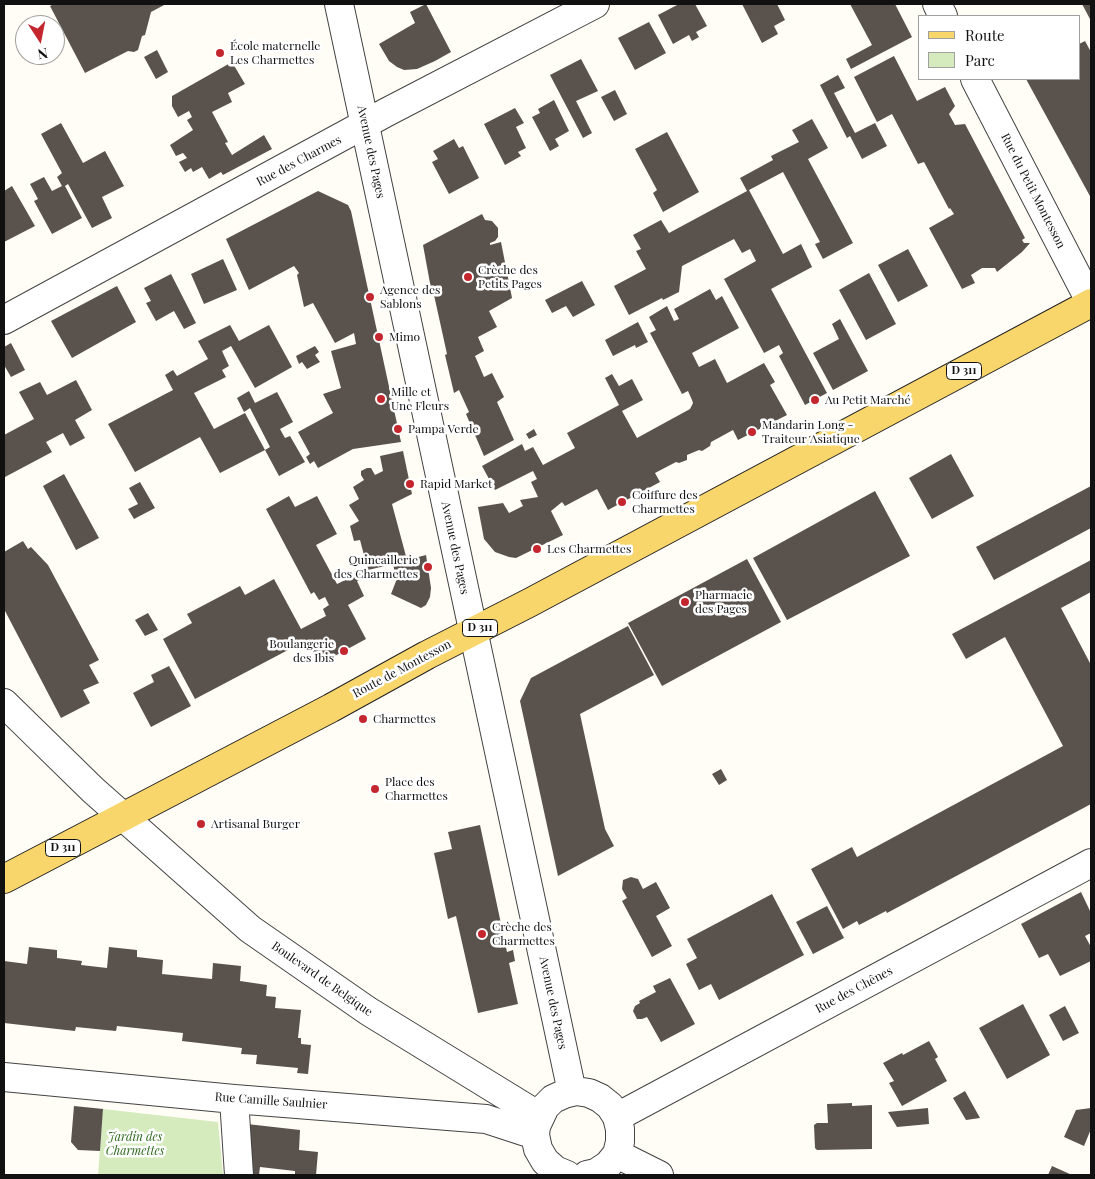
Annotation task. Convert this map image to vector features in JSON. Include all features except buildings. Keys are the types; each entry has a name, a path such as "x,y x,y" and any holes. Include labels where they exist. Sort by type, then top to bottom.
{"main road":[{"name":"Route de Montesson","path":"4,879 124,818 331,708 427,654 473,632 1091,303"}],"street":[{"name":"Avenue des Pages","path":"339,4 572,1092"},
{"name":"Rue des Charmes","path":"4,320 365,125 595,4"},
{"name":"Rue du Petit Montesson","path":"976,80 1091,303"},
{"name":"Boulevard de Belgique","path":"4,703 93,790 250,929 537,1126"},
{"name":"Rue des Chênes","path":"617,1117 1091,863"},
{"name":"Rue Camille Saulnier","path":"4,1077 234,1099 486,1119 537,1126"},
{"path":"567,1175 555,1170 545,1161 538,1149 537,1126 545,1107 553,1099 572,1092 589,1093 600,1098 610,1106 617,1117 620,1129 620,1142 616,1154 608,1165 593,1174"},
{"path":"234,1099 239,1175"},
{"path":"616,1154 659,1175"}],"green space":[{"name":"Jardin des Charmettes","path":"103,1109 218,1122 223,1175 98,1175"}],"place":[{"name":"École maternelle Les Charmettes","path":"220,53"},
{"name":"Crèche des Petits Pages","path":"468,277"},
{"name":"Agence des Sablons","path":"370,297"},
{"name":"Mimo","path":"379,337"},
{"name":"Mille et Une Fleurs","path":"381,399"},
{"name":"Au Petit Marché","path":"815,400"},
{"name":"Pampa Verde","path":"398,429"},
{"name":"Mandarin Long - Traiteur Asiatique","path":"752,432"},
{"name":"Rapid Market","path":"410,484"},
{"name":"Coiffure des Charmettes","path":"622,502"},
{"name":"Les Charmettes","path":"537,549"},
{"name":"Quincaillerie des Charmettes","path":"428,567"},
{"name":"Pharmacie des Pages","path":"685,602"},
{"name":"Boulangerie des Ibis","path":"344,651"},
{"name":"Charmettes","path":"363,719"},
{"name":"Place des Charmettes","path":"375,789"},
{"name":"Artisanal Burger","path":"201,824"},
{"name":"Crèche des Charmettes","path":"482,934"}]}
